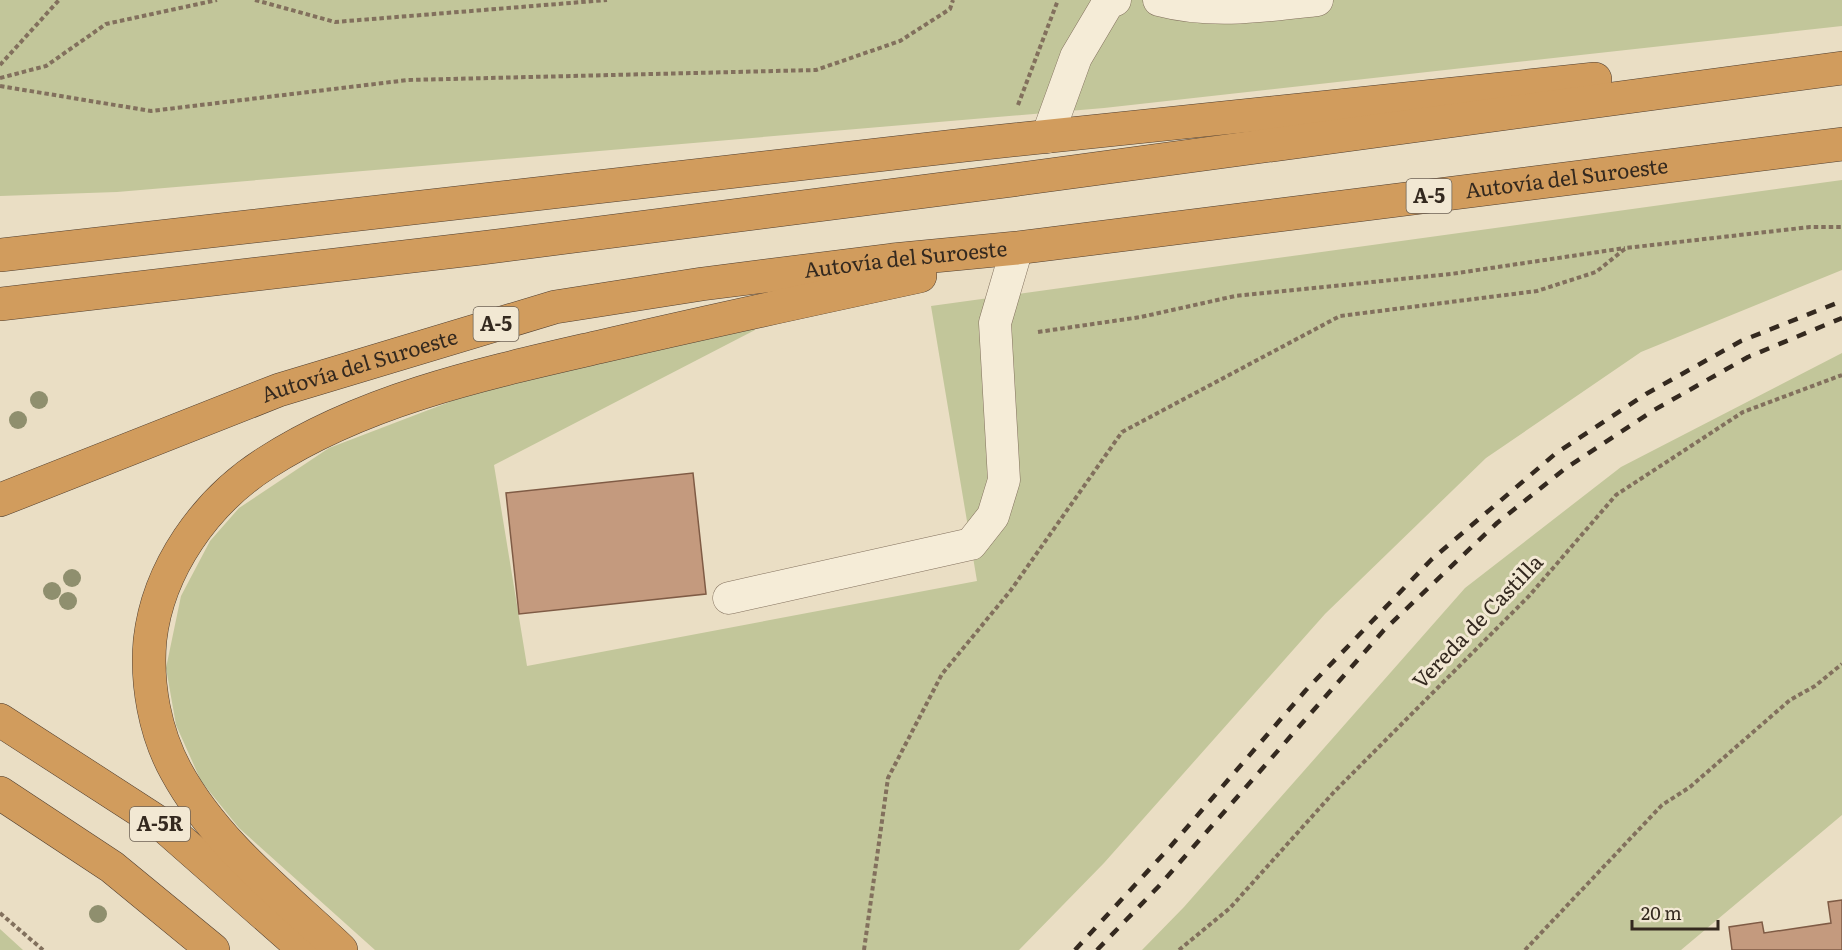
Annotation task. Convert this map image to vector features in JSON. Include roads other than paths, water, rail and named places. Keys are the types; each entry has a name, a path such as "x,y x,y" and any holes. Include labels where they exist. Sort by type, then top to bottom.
{"highway":[{"path":"0,255 1047,137 1728,65 1842,68"},
{"path":"0,304 469,249 1009,181 1842,68"},
{"name":"Autovía del Suroeste","path":"0,500 279,390 411,348 555,307 713,283 892,260 1017,248 1842,144"},
{"path":"341,950 237,853 201,811 175,770 159,732 148,662 152,622 163,586 178,553 229,493 264,464 306,440 350,420 497,371 938,272 1017,248"},
{"name":"A-5R","path":"0,720 164,826 305,950"},
{"path":"5,797 112,867 213,950"}],"lane":[{"path":"1047,137 1076,57 1108,3 1115,0"},
{"path":"1160,0 1183,6 1234,9 1317,0"},
{"path":"729,598 971,544 993,516 1004,480 995,323 1017,248"}],"railway":[{"path":"1075,950 1170,847 1306,690 1431,560 1555,454 1646,394 1741,341 1842,301"},
{"path":"1097,950 1159,886 1384,630 1497,523 1566,468 1654,410 1748,357 1842,318"}]}
